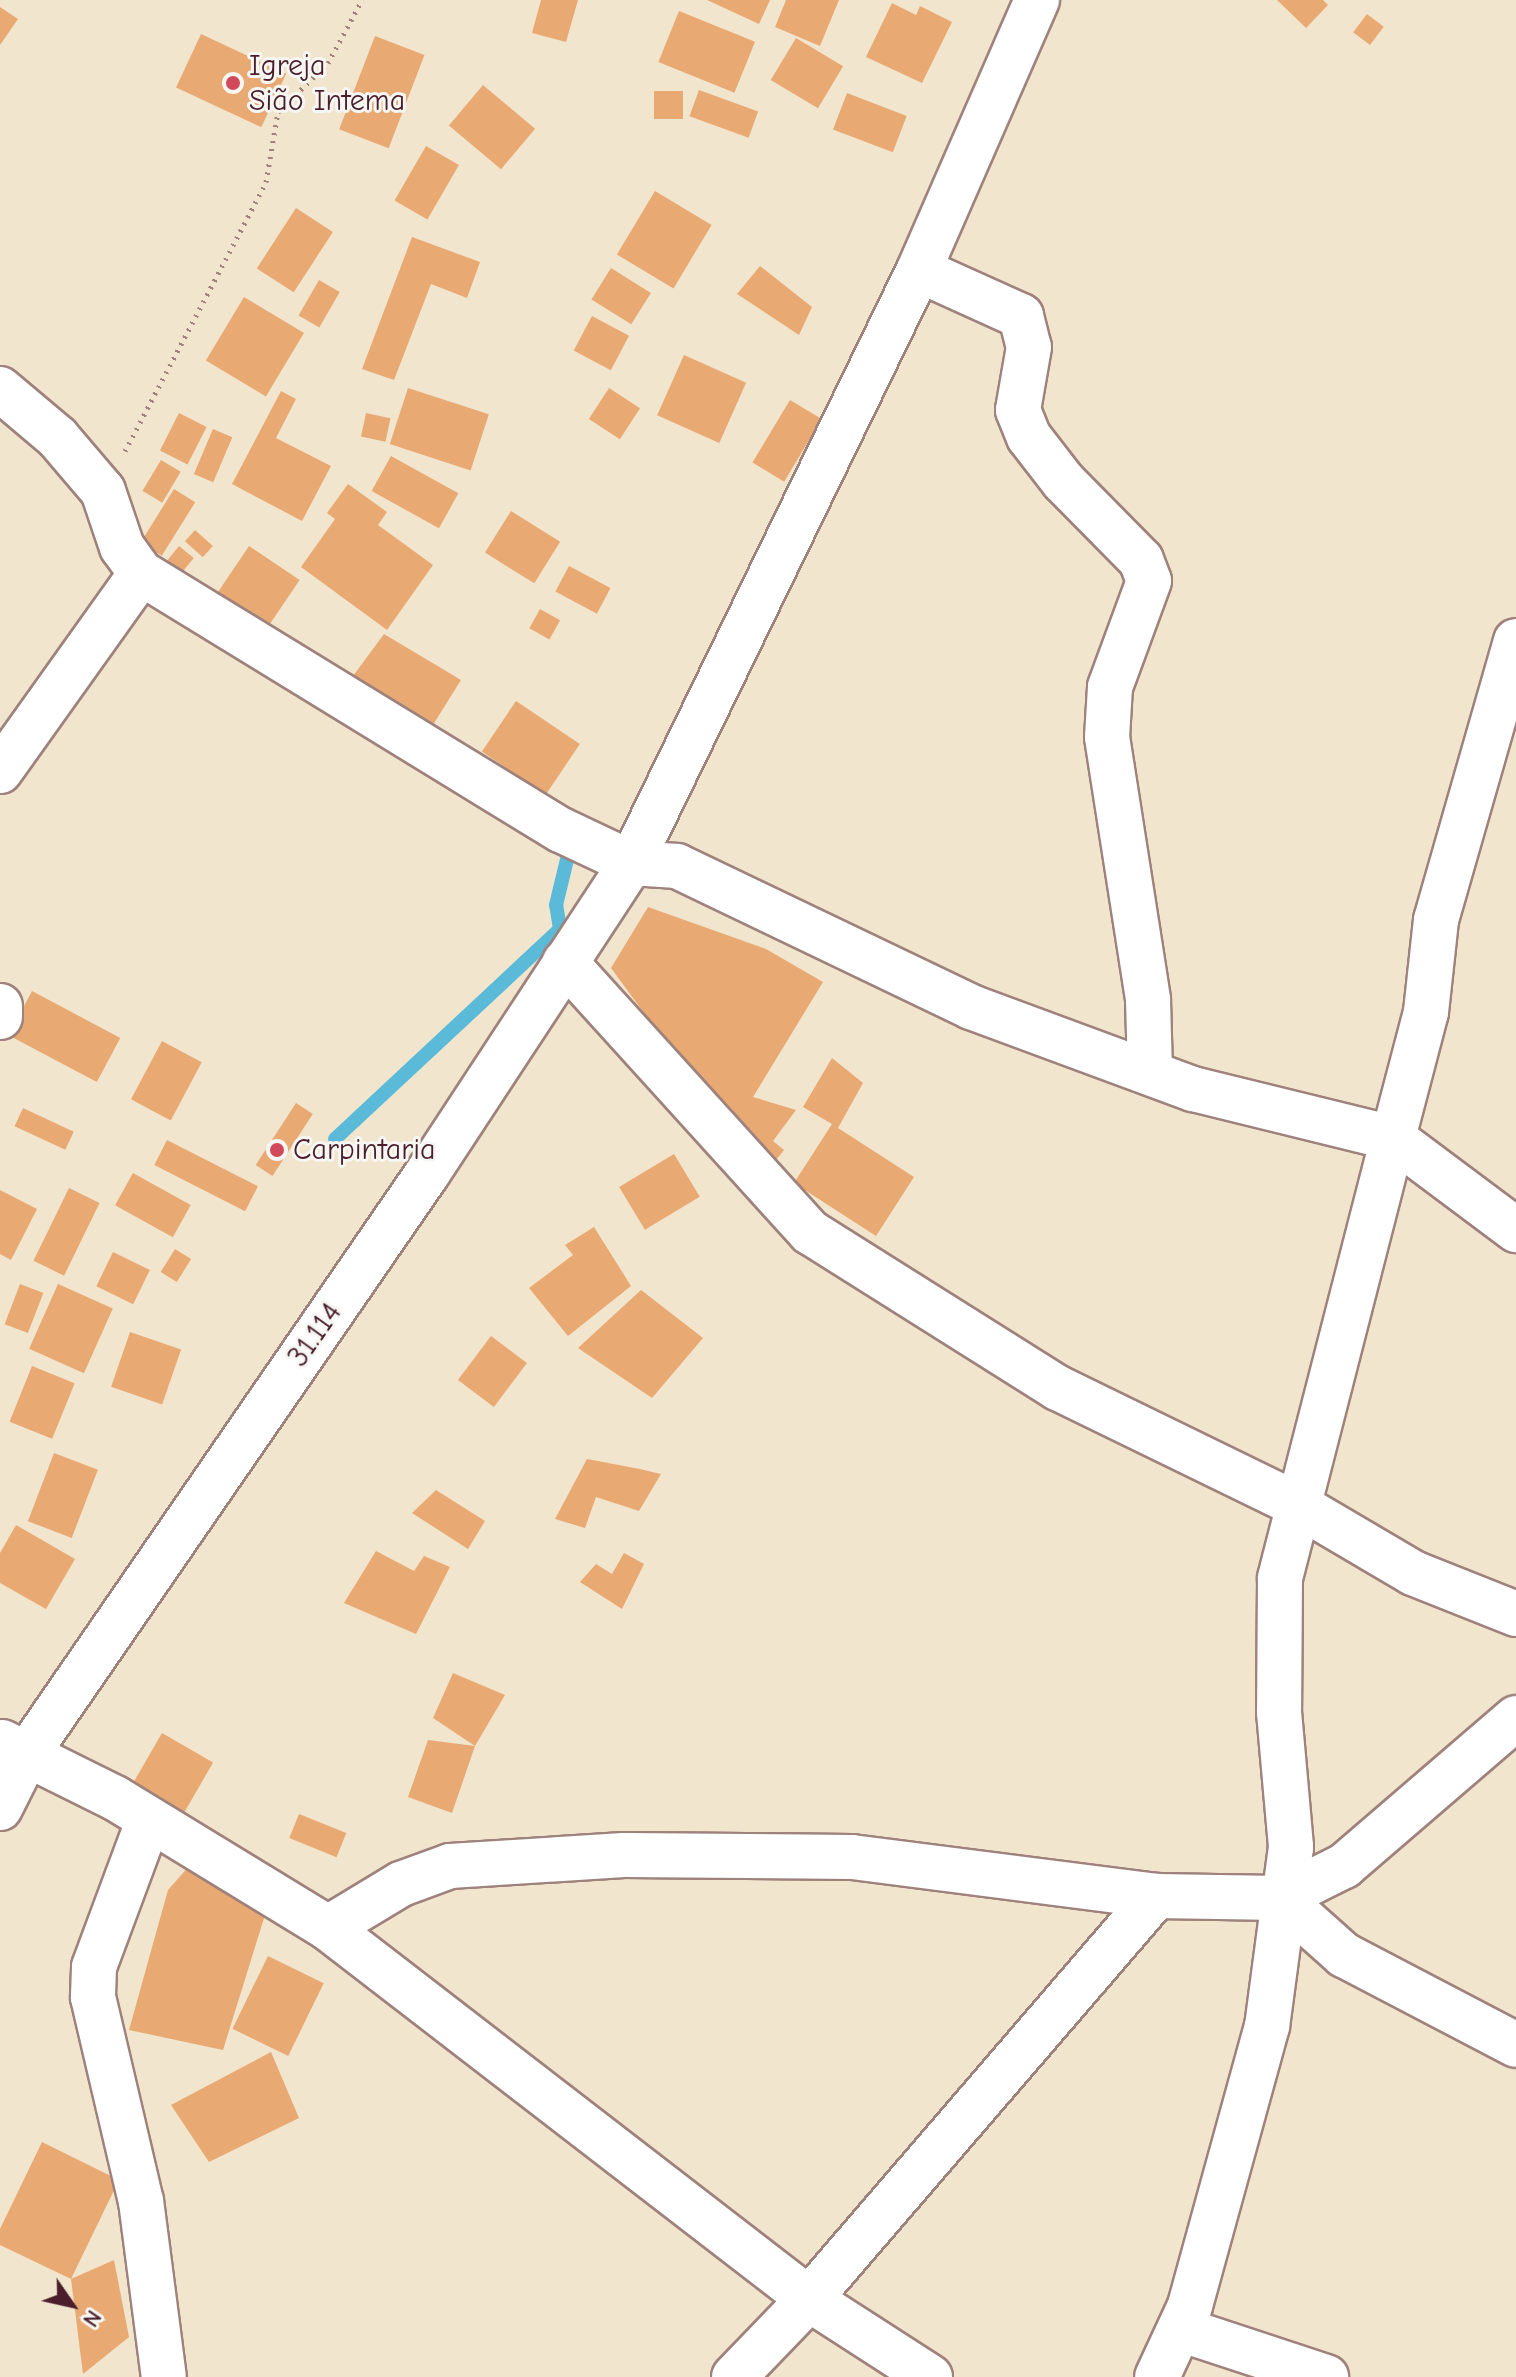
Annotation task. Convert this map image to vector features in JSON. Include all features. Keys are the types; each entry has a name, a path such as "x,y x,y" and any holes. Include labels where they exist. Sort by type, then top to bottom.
{"street":[{"name":"31.114","path":"0,1808 13,1747 427,1174 631,863 919,270 1037,0"},
{"path":"919,270 1021,316 1029,347 1018,410 1029,437 1063,481 1141,560 1149,581 1110,687 1107,737 1148,1000 1150,1070"},
{"path":"0,389 57,437 103,491 122,547 141,573 561,830 631,863 677,866 971,1007 1150,1070 1193,1089 1393,1138 1516,1230"},
{"path":"0,771 141,573"},
{"path":"1157,2377 1180,2329 1267,2026 1280,1898 1291,1847 1279,1712 1280,1579 1296,1504 1426,1012 1436,920 1516,641"},
{"path":"565,962 810,1232 1058,1388 1296,1504 1413,1573 1516,1614"},
{"path":"328,1928 401,1884 450,1866 624,1855 852,1857 1156,1896 1280,1898 1344,1866 1516,1718"},
{"path":"13,1747 149,1819 328,1928 809,2299 930,2377"},
{"path":"149,1819 94,1967 93,1997 141,2201 164,2377"},
{"path":"734,2377 809,2299 1156,1896"},
{"path":"1280,1898 1344,1955 1516,2045"},
{"path":"1180,2329 1326,2377"}],"path":[{"path":"103,491 266,182 278,112 328,63 362,0"}],"building":[{"path":"541,0 578,0 566,42 532,33"},
{"path":"707,0 770,0 759,24"},
{"path":"786,0 839,0 820,46 775,27"},
{"path":"1277,0 1323,0 1328,5 1306,28"},
{"path":"892,3 916,15 920,6 952,22 922,83 866,57"},
{"path":"0,7 18,19 0,45"},
{"path":"679,11 755,42 734,93 658,62"},
{"path":"1367,14 1384,27 1370,45 1353,32"},
{"path":"201,34 286,74 261,127 176,87"},
{"path":"375,36 424,55 389,148 339,129"},
{"path":"796,38 843,66 818,108 771,80"},
{"path":"483,85 535,129 501,169 449,126"},
{"path":"699,90 758,112 749,138 689,116"},
{"path":"654,91 683,91 683,119 654,119"},
{"path":"847,93 907,116 893,152 833,129"},
{"path":"426,146 459,165 427,220 394,201"},
{"path":"655,191 712,225 673,288 617,254"},
{"path":"296,208 333,232 294,292 257,268"},
{"path":"412,237 480,262 467,298 431,284 394,380 362,369"},
{"path":"760,266 812,307 799,335 737,294"},
{"path":"611,268 651,293 631,324 591,299"},
{"path":"319,280 340,292 319,328 298,316"},
{"path":"244,297 304,333 266,396 206,360"},
{"path":"592,316 629,336 611,370 574,350"},
{"path":"684,355 746,383 719,443 657,415"},
{"path":"408,388 489,414 471,470 390,444"},
{"path":"609,388 640,408 620,439 589,419"},
{"path":"281,391 296,399 276,438 331,466 302,521 232,484"},
{"path":"790,400 822,419 784,482 752,463"},
{"path":"179,413 207,427 188,464 160,450"},
{"path":"366,413 390,418 385,442 361,436"},
{"path":"213,429 232,437 213,482 194,474"},
{"path":"391,456 458,493 439,528 372,491"},
{"path":"161,460 181,472 162,503 142,491"},
{"path":"348,484 387,512 378,525 433,565 387,630 301,567 335,519 327,513"},
{"path":"174,489 195,502 162,556 141,542"},
{"path":"511,511 560,542 534,583 485,553"},
{"path":"195,530 213,546 203,557 185,541"},
{"path":"179,546 194,558 179,576 165,564"},
{"path":"249,546 300,580 261,637 210,603"},
{"path":"569,566 610,588 597,614 555,592"},
{"path":"540,609 560,620 549,639 529,628"},
{"path":"384,634 461,680 426,736 342,691"},
{"path":"516,701 580,744 546,795 482,752"},
{"path":"648,907 766,949 823,982 753,1097 796,1110 773,1141 784,1150 773,1164 674,1054 611,968"},
{"path":"32,991 120,1038 97,1082 9,1035"},
{"path":"162,1041 202,1062 171,1120 131,1099"},
{"path":"832,1058 863,1083 838,1128 914,1177 876,1236 794,1183 832,1124 803,1107"},
{"path":"296,1103 313,1114 272,1176 256,1165"},
{"path":"23,1108 74,1132 65,1150 15,1126"},
{"path":"167,1140 258,1186 245,1211 154,1165"},
{"path":"674,1154 700,1197 645,1230 619,1187"},
{"path":"133,1173 191,1205 173,1237 115,1205"},
{"path":"69,1188 100,1203 64,1276 33,1261"},
{"path":"0,1190 37,1209 11,1260 0,1254"},
{"path":"594,1227 631,1286 568,1336 529,1288 573,1255 565,1245"},
{"path":"175,1249 191,1259 177,1282 161,1272"},
{"path":"113,1252 150,1270 133,1304 96,1286"},
{"path":"20,1284 43,1293 28,1333 5,1324"},
{"path":"58,1284 113,1308 84,1373 29,1349"},
{"path":"641,1290 703,1338 652,1398 578,1348"},
{"path":"130,1332 181,1350 162,1404 111,1387"},
{"path":"491,1336 527,1363 494,1407 458,1380"},
{"path":"32,1366 75,1383 52,1439 10,1422"},
{"path":"54,1453 98,1470 72,1538 28,1521"},
{"path":"587,1459 661,1474 639,1511 596,1497 585,1528 555,1519"},
{"path":"436,1490 485,1521 468,1549 412,1513"},
{"path":"16,1525 75,1559 46,1609 0,1583 0,1553"},
{"path":"376,1551 414,1571 424,1556 450,1567 416,1634 344,1603"},
{"path":"624,1553 644,1564 622,1609 580,1582 596,1564 612,1574"},
{"path":"453,1673 505,1695 475,1746 433,1718"},
{"path":"162,1733 213,1762 183,1814 132,1785"},
{"path":"428,1740 475,1746 452,1813 408,1797"},
{"path":"299,1814 346,1833 337,1857 289,1838"},
{"path":"198,1856 265,1915 223,2050 129,2030 168,1890"},
{"path":"268,1956 324,1983 288,2056 232,2029"},
{"path":"271,2052 299,2118 209,2162 171,2105"},
{"path":"42,2142 119,2180 71,2279 0,2245 0,2229"},
{"path":"114,2260 129,2337 83,2374 71,2279"}],"waterway":[{"path":"335,1139 560,929 556,905 572,839"}],"place":[{"name":"Igreja Sião Intema","path":"233,83"},
{"name":"Carpintaria","path":"277,1150"}]}
